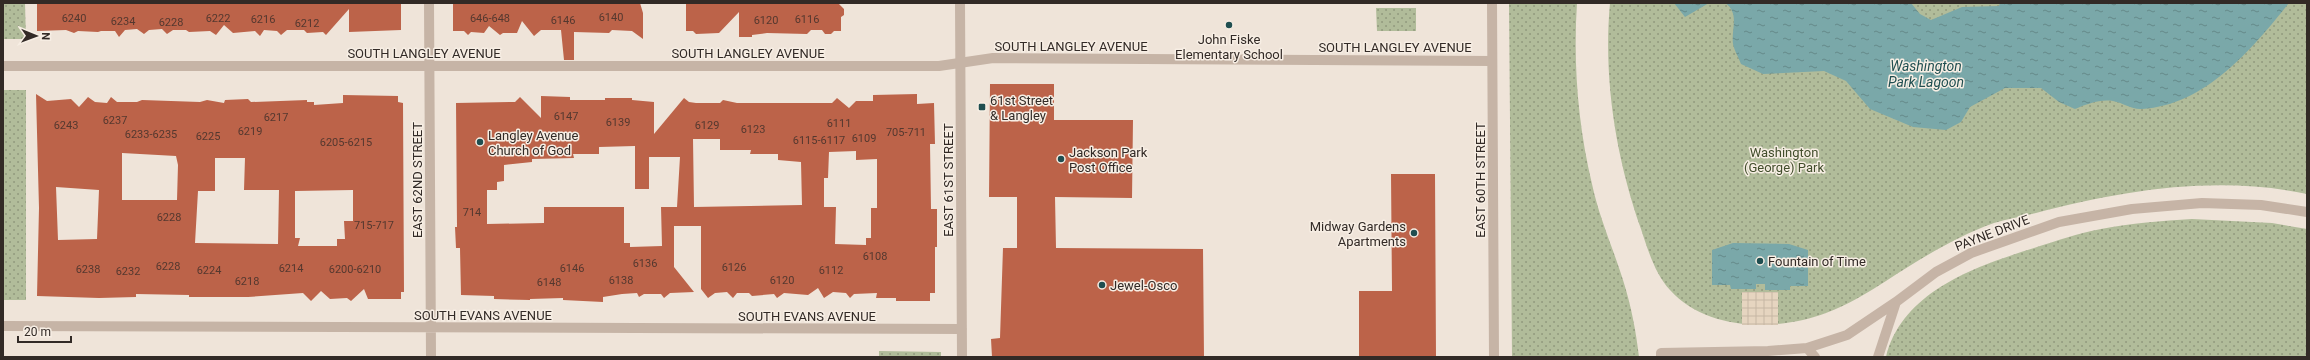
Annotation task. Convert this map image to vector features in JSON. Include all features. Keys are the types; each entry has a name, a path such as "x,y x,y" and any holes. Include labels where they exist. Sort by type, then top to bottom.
{"street":[{"name":"EAST 62ND STREET","path":"429,3 431,357"},
{"name":"EAST 61ST STREET","path":"960,3 962,357"},
{"name":"EAST 60TH STREET","path":"1492,3 1494,357"},
{"name":"SOUTH LANGLEY AVENUE","path":"3,66 939,66 993,58 1492,61"},
{"name":"PAYNE DRIVE","path":"1661,355 1807,348 1847,335 1896,302 1936,272 1971,252 2059,222 2132,209 2202,203 2261,205 2307,212"},
{"path":"1878,357 1896,302"},
{"name":"SOUTH EVANS AVENUE","path":"3,326 962,329"},
{"path":"1807,348 1815,357"}],"green space":[{"path":"3,3 25,3 26,39 3,39"},
{"path":"1509,3 1577,3 1576,72 1580,117 1587,162 1602,220 1623,280 1635,328 1639,357 1512,357"},
{"name":"Washington (George) Park","path":"1610,3 2307,3 2307,194 2273,188 2205,186 2137,192 2069,205 1994,223 1965,235 1925,257 1872,290 1826,313 1787,323 1766,325 1744,324 1723,320 1704,314 1686,304 1670,290 1660,277 1646,245 1632,202 1618,146 1610,89 1608,60"},
{"path":"1376,8 1416,8 1416,31 1377,31"},
{"path":"3,90 26,90 26,300 3,300"},
{"path":"2192,219 2272,223 2307,229 2307,357 1886,357 1895,334 1908,315 1925,298 1945,284 1966,273 2012,255 2084,233 2112,227 2158,221"},
{"path":"879,351 941,352 941,357 879,357"}],"shaded area":[{"path":"1742,292 1778,292 1778,325 1742,325"}],"water":[{"path":"1674,3 1709,3 1685,17"},
{"name":"Washington Park Lagoon","path":"1725,3 1911,3 1920,14 1931,20 1962,7 1999,6 2000,3 2289,3 2243,56 2226,72 2207,86 2187,97 2165,105 2142,109 2113,101 2103,101 2094,102 2075,109 2059,102 2041,88 2005,88 1970,107 1961,122 1946,130 1913,127 1870,109 1846,81 1824,71 1763,74 1741,64 1733,44 1734,16 1730,7"},
{"path":"1733,243 1789,244 1808,250 1808,286 1790,286 1790,290 1765,290 1765,284 1756,284 1756,289 1731,289 1730,285 1712,285 1712,250"}],"building":[{"path":"37,3 401,3 401,30 349,32 349,9 326,35 323,32 307,33 304,30 287,30 281,35 277,31 264,30 260,36 255,31 233,33 224,25 216,35 210,31 189,32 186,30 173,30 167,34 162,29 149,30 144,34 137,29 125,30 119,37 115,31 78,31 74,33 66,30 37,31"},
{"path":"453,3 640,3 643,13 643,39 632,31 612,30 609,33 574,32 574,60 564,60 561,30 541,30 534,36 522,21 517,33 503,33 500,35 489,26 484,33 471,32 468,35 464,31 453,31"},
{"path":"686,3 838,3 844,9 844,15 841,17 841,31 834,31 831,34 825,34 822,30 811,30 807,34 767,33 752,35 752,37 739,37 739,12 719,33 696,34 693,31 686,31"},
{"name":"Jewel-Osco","path":"990,84 1054,84 1054,120 1133,120 1132,198 1055,197 1056,248 1203,249 1204,357 992,357 991,339 1000,338 1003,248 1017,248 1017,197 989,197"},
{"path":"36,94 47,101 71,99 79,107 88,97 95,102 107,103 111,97 117,102 137,102 142,100 200,102 207,100 224,103 225,100 248,99 251,102 307,100 307,102 314,102 314,105 343,103 343,95 398,96 398,102 403,103 404,292 401,292 401,299 368,299 364,289 351,301 347,298 330,299 321,291 311,301 303,293 248,297 189,297 189,295 136,294 136,297 99,298 37,296 39,208","holes":["122,153 176,156 178,165 177,200 122,200","215,158 245,158 244,190 279,190 278,244 195,243 198,191 215,191","56,187 99,190 97,239 58,240","353,190 353,221 344,221 345,239 337,239 337,246 298,246 300,238 295,238 295,191"]},
{"path":"917,94 917,104 934,103 935,144 930,144 931,209 937,209 937,247 935,247 935,293 930,293 930,301 896,301 896,298 876,298 877,293 854,294 850,298 846,293 833,292 824,298 818,288 808,295 784,293 777,298 774,294 752,296 749,293 737,293 733,298 727,292 715,293 708,298 701,289 701,226 674,226 674,267 694,292 670,293 664,298 661,294 644,294 639,297 637,293 622,294 603,297 603,302 563,300 563,298 530,300 494,299 494,296 461,295 460,248 456,248 455,227 457,227 456,103 515,102 520,97 541,118 541,96 570,97 570,100 632,98 632,100 654,102 654,134 684,98 689,102 696,103 720,103 723,100 737,103 832,103 837,98 849,108 856,101 873,101 873,95","holes":["693,139 720,139 720,150 751,150 750,154 778,154 778,160 801,162 802,205 694,207","635,146 635,189 649,189 649,157 680,157 677,207 661,207 662,246 630,247 630,243 624,243 624,207 544,207 544,223 487,224 487,190 497,190 497,182 504,181 504,165 532,162 532,159 574,158 573,154 599,154 599,147","856,151 856,160 877,159 877,208 871,208 871,238 866,238 866,245 835,244 836,207 824,207 824,178 828,178 829,152"]},
{"name":"Midway Gardens Apartments","path":"1391,174 1435,174 1436,357 1359,357 1359,291 1392,291"}],"place":[{"name":"John Fiske Elementary School","path":"1229,25"},
{"name":"61st Street & Langley","path":"982,107"},
{"name":"Langley Avenue Church of God","path":"480,142"},
{"name":"Jackson Park Post Office","path":"1061,159"},
{"name":"Midway Gardens Apartments","path":"1414,233"},
{"name":"Fountain of Time","path":"1760,261"},
{"name":"Jewel-Osco","path":"1102,285"}]}
